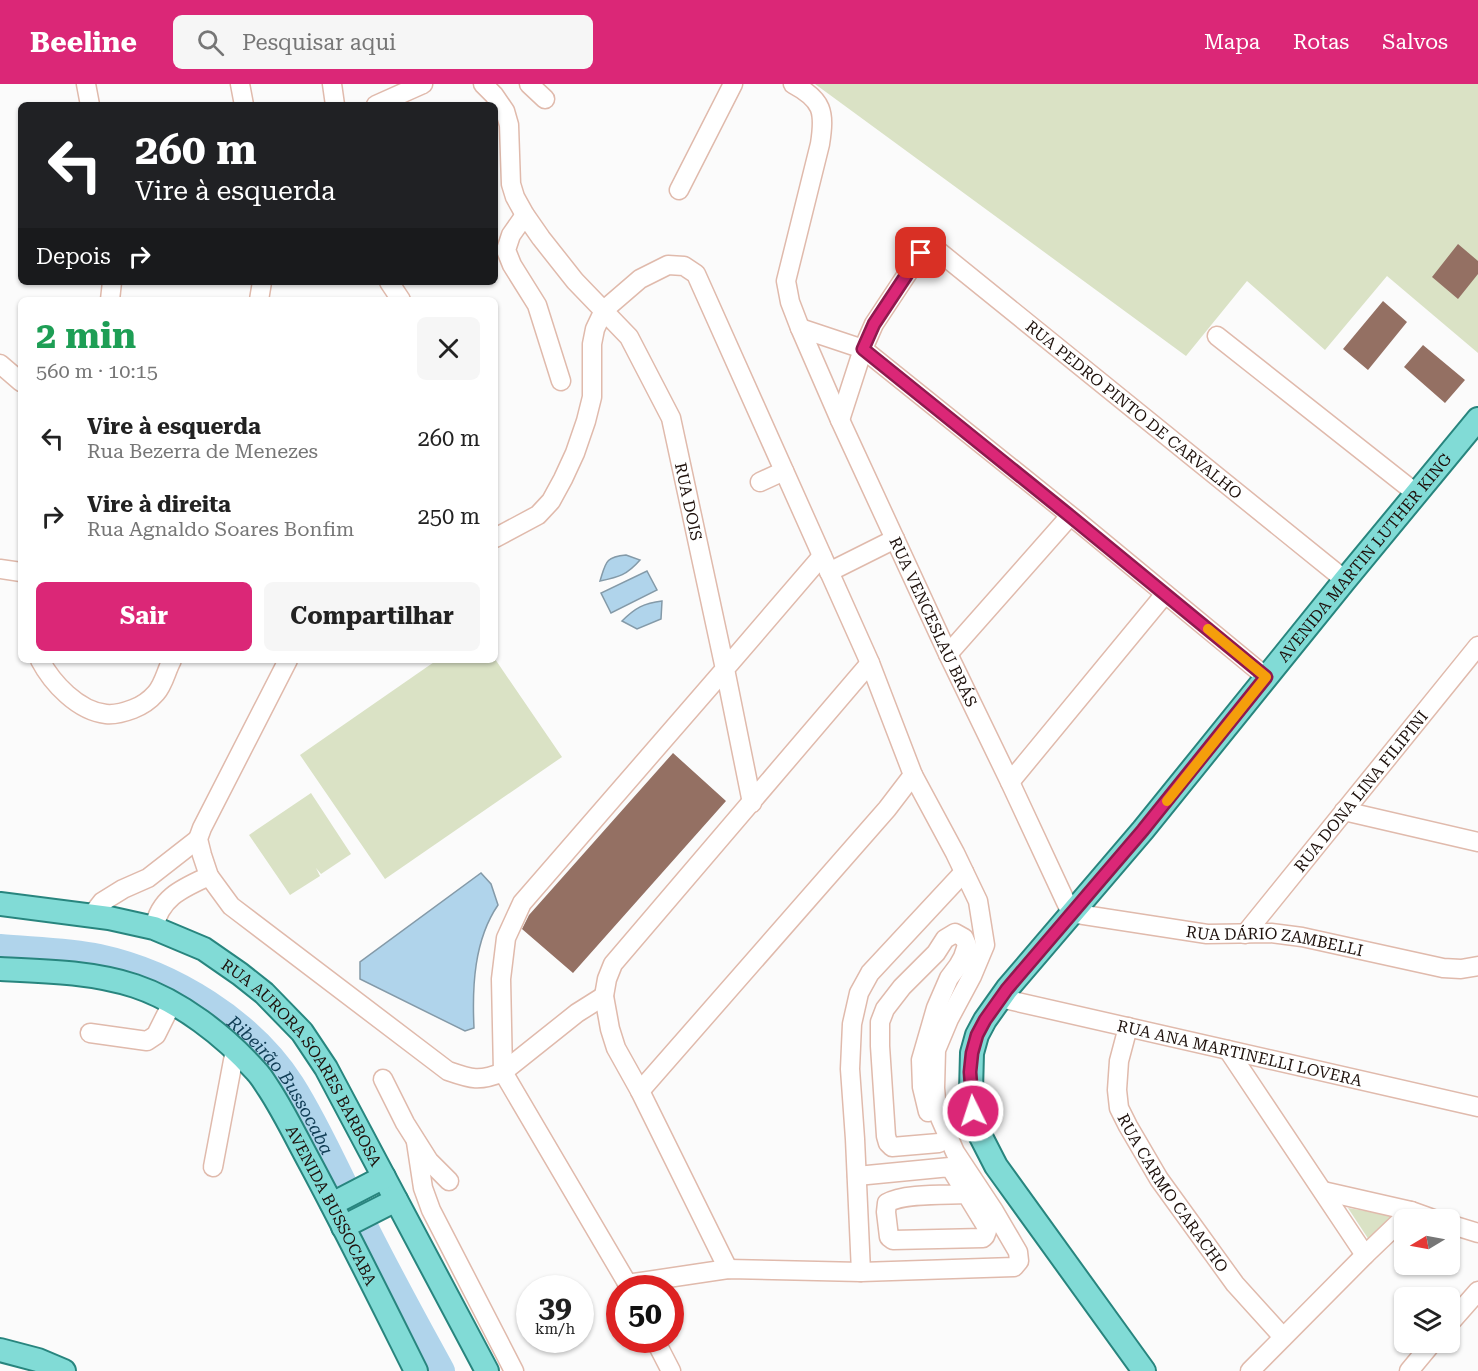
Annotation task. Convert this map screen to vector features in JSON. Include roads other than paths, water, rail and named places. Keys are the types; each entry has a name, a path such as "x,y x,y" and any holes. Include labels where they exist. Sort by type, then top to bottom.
{"main road":[{"name":"AVENIDA MARTIN LUTHER KING","path":"1144,1371 996,1166 977,1129 971,1091 972,1053 977,1035 1000,998 1143,830 1478,419"},
{"name":"RUA AURORA SOARES BARBOSA","path":"0,904 154,927 204,949 264,993 302,1032 326,1068 390,1203 487,1371"},
{"name":"AVENIDA BUSSOCABA","path":"0,969 101,977 135,986 172,1003 202,1022 258,1072 336,1202 416,1371"},
{"path":"336,1202 379,1179"},
{"path":"347,1225 390,1203"},
{"path":"0,1350 38,1360 64,1371"}],"street":[{"path":"86,84 89,102"},
{"path":"240,84 243,102"},
{"path":"332,84 335,102"},
{"path":"383,102 423,84"},
{"name":"RUA DOIS","path":"483,84 505,111 509,125 511,184 515,198 525,215 575,281 629,337 671,418 752,802"},
{"path":"529,84 545,99"},
{"path":"679,190 733,84"},
{"name":"RUA VENCESLAU BRÁS","path":"800,88 817,103 823,122 820,144 786,282 790,302 840,420 1071,913"},
{"path":"525,215 511,235 506,250 512,265 537,305 561,381"},
{"name":"RUA PEDRO PINTO DE CARVALHO","path":"863,349 874,324 921,253 927,249 937,250 1345,580"},
{"path":"498,536 538,515 551,501 563,479 575,453 592,397 592,344 595,329 604,310 640,279 668,265 684,266 696,274 870,663 913,775 956,853 978,901 985,945 936,1050 937,1111 955,1152 994,1211 1018,1252 1019,1261 1014,1267 861,1272 728,1269 684,1276"},
{"path":"800,328 863,349 1266,677"},
{"path":"1217,336 1417,494"},
{"path":"840,420 863,349"},
{"path":"0,364 18,379"},
{"path":"760,482 784,471"},
{"path":"948,654 1070,516"},
{"path":"622,1275 503,1072 501,979 506,938 522,903 725,669 825,564 895,539"},
{"path":"0,568 18,571"},
{"path":"1010,782 1165,594"},
{"name":"RUA DONA LINA FILIPINI","path":"1245,934 1476,653"},
{"path":"42,663 58,687 71,698 92,710 107,714 123,712 140,706 155,694 171,663"},
{"path":"286,663 198,839 209,876 231,906 448,1071 471,1079 489,1077 503,1072 577,1013 604,996"},
{"path":"728,1269 640,1091 616,1048 604,996 607,979 613,964 870,663"},
{"path":"640,1091 887,809 913,775"},
{"path":"1344,812 1478,842"},
{"path":"91,916 102,902 123,889 148,878 198,839"},
{"path":"861,1272 850,1069 852,1024 859,993 870,973 964,872"},
{"path":"154,927 156,916 170,897 209,876"},
{"name":"RUA DÁRIO ZAMBELLI","path":"1071,913 1207,934 1271,933 1302,937 1443,968 1461,969 1478,966"},
{"path":"939,1143 892,1147 888,1143 880,1022 885,1008 902,987 936,953 945,939 955,933 963,938 967,945 936,1008 921,1060 922,1087 932,1129 939,1143 950,1167 986,1226 986,1236 982,1238 893,1240 889,1237 886,1212 887,1203 892,1200 966,1194"},
{"name":"RUA ANA MARTINELLI LOVERA","path":"1000,998 1478,1107"},
{"path":"90,1033 147,1041 156,1035 172,1003"},
{"name":"RUA CARMO CARACHO","path":"1128,1027 1119,1062 1117,1090 1119,1108 1128,1126 1159,1179 1235,1284 1283,1337"},
{"path":"213,1167 235,1050"},
{"path":"1228,1050 1365,1255"},
{"path":"383,1079 405,1123 429,1161 449,1181"},
{"path":"417,1142 423,1188 431,1210 514,1371"},
{"path":"857,1176 950,1167"},
{"path":"1323,1191 1402,1209"},
{"path":"1250,1371 1394,1227"},
{"path":"1460,1227 1478,1233"},
{"path":"1460,1311 1478,1291"},
{"path":"661,1353 670,1371"},
{"path":"1408,1371 1424,1353"}],"water":[{"path":"626,555 640,560 622,575 600,581 610,559"},
{"path":"647,571 657,590 611,613 601,593"},
{"path":"662,601 661,619 637,629 622,621 640,607"},
{"path":"481,873 491,884 498,905 479,948 474,980 474,1028 465,1031 360,979 360,962"}],"waterway":[{"name":"Ribeirão Bussocaba","path":"0,947 75,953 127,964 155,975 208,1003 255,1040 275,1062 301,1099 386,1268 442,1371"}]}
